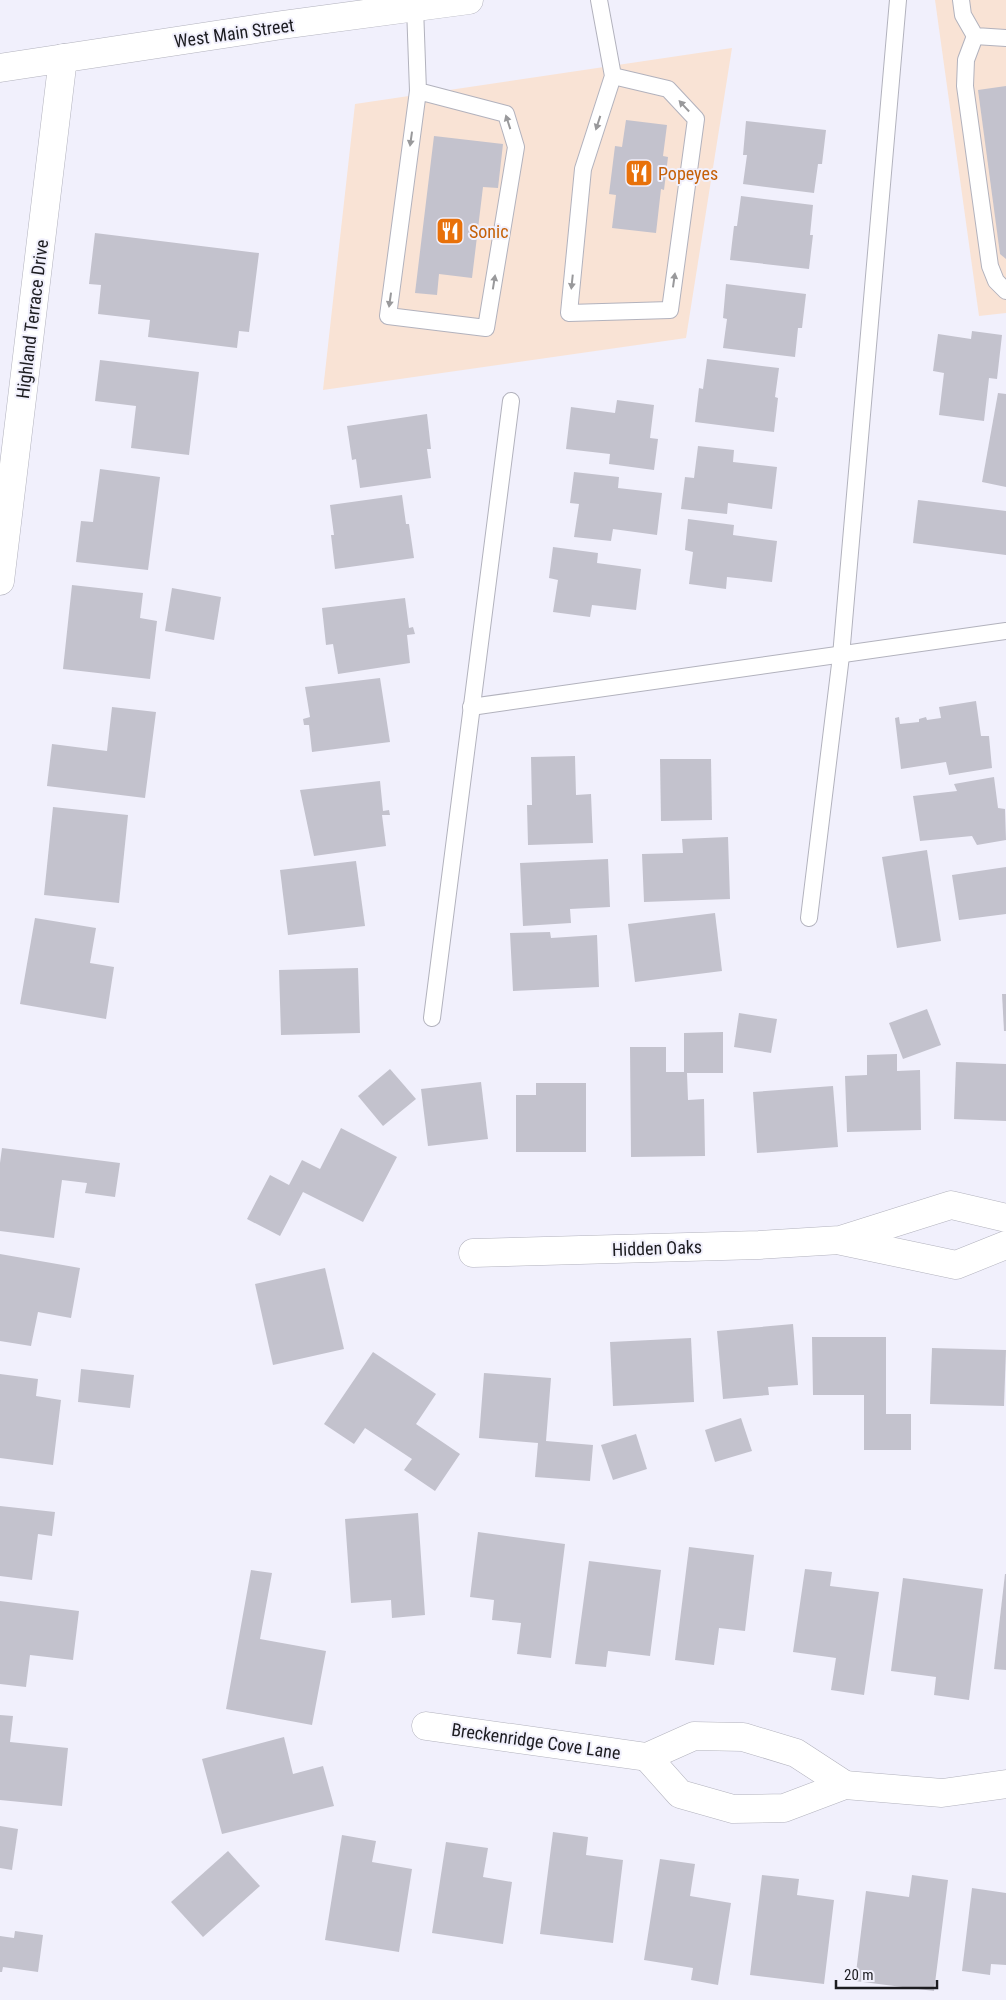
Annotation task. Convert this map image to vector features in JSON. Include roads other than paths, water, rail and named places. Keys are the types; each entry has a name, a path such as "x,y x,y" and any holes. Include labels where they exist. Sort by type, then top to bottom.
{"street":[{"name":"West Main Street","path":"0,68 469,0"},
{"name":"Highland Terrace Drive","path":"0,581 63,58"},
{"name":"Hidden Oaks","path":"473,1253 759,1245 840,1240 951,1205 1006,1218"},
{"name":"Hidden Oaks","path":"840,1240 956,1265 1006,1245"},
{"name":"Breckenridge Cove Lane","path":"426,1726 647,1757"},
{"path":"845,1785 796,1752 743,1737 694,1736 647,1757 680,1794 733,1809 784,1808 845,1785 942,1794 1006,1784"}],"lane":[{"path":"599,0 613,76 584,169 569,313 670,310 696,119 668,89 613,76"},
{"path":"809,918 841,656 898,0"},
{"path":"961,0 964,15 976,36"},
{"path":"415,7 418,91 388,316 486,328 516,147 506,114 418,91"},
{"path":"976,36 1006,38"},
{"path":"976,36 966,60 965,86 990,266 996,281 1006,292"},
{"path":"432,1018 511,401"},
{"path":"471,707 1006,632"}],"place":[{"name":"Popeyes","path":"639,173"},
{"name":"Sonic","path":"450,231"}]}
